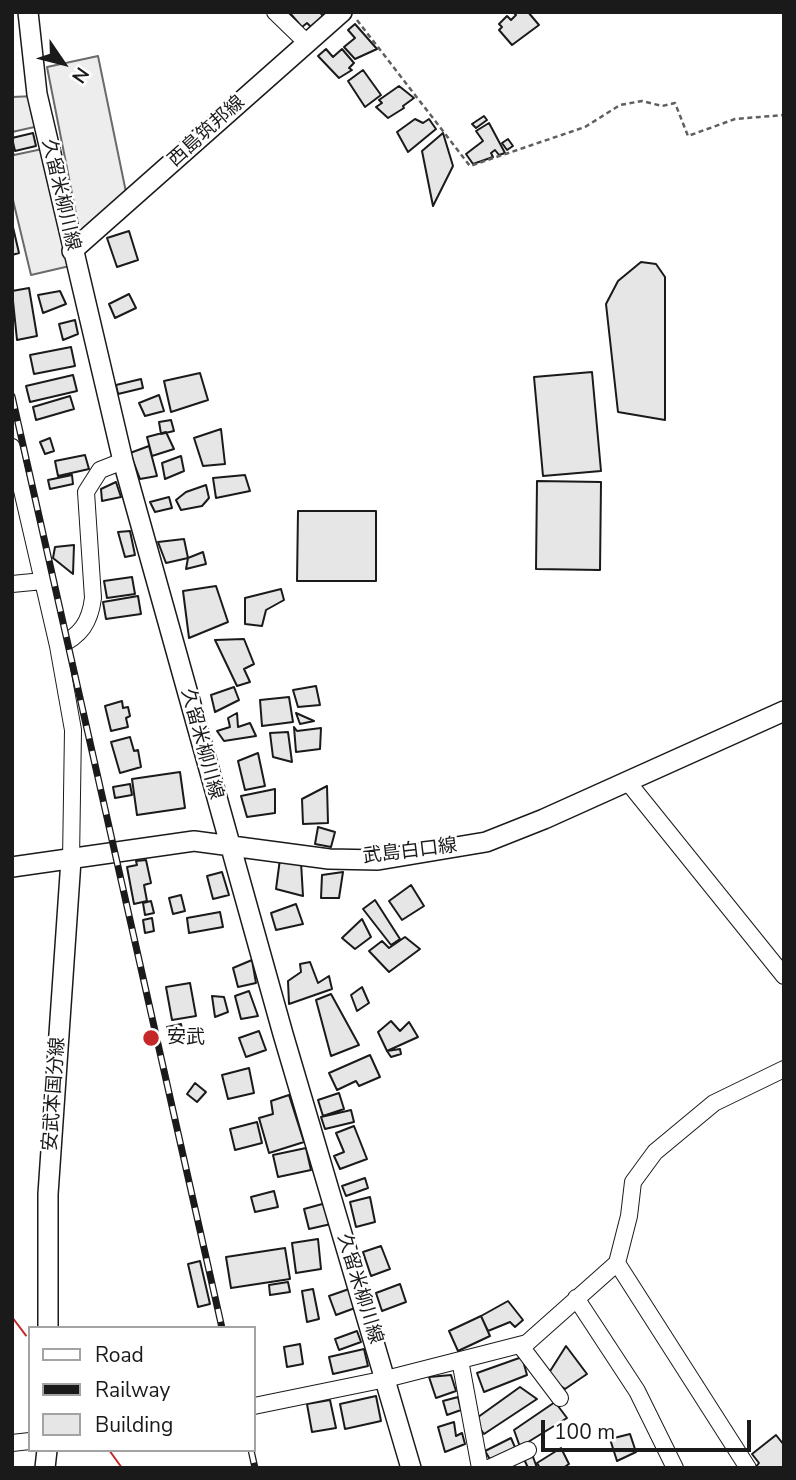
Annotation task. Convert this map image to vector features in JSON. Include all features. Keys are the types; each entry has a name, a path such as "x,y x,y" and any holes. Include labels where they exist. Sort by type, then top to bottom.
{"main road":[{"name":"久留米柳川線","path":"28,12 37,94 123,461 229,844 411,1468"},
{"name":"西島筑邦線","path":"72,251 342,12"},
{"name":"武島白口線","path":"12,867 194,841 329,859 378,860 486,842 544,819 784,711"},
{"name":"安武本国分線","path":"48,1326 48,1194 71,860"}],"street":[{"path":"275,12 307,43"},
{"path":"12,447 58,646 73,730 71,860"},
{"path":"58,646 83,629 91,614 93,598 86,492 100,470 123,461"},
{"path":"12,584 43,581"},
{"path":"627,780 784,976"},
{"path":"256,1406 386,1379 527,1343 617,1263 629,1216 633,1182 655,1153 714,1103 784,1069"},
{"path":"617,1263 748,1468"},
{"path":"576,1298 636,1391 676,1468"},
{"path":"520,1345 560,1398"},
{"path":"460,1360 480,1468"},
{"path":"489,1468 528,1450"}],"path":[{"path":"351,12 470,166 585,127 620,106 642,101 662,106 675,103 688,136 735,119 784,115"}],"shaded area":[{"path":"98,56 127,197 85,233 79,229 47,67"},
{"path":"35,96 39,126 12,132 12,97"},
{"path":"47,148 74,265 31,275 12,196 12,151 14,155"}],"building":[{"path":"289,12 320,12 324,18 312,28 307,23 302,27"},
{"path":"513,12 528,12 539,25 512,45 499,30 502,27 499,24 507,16 511,20 516,15"},
{"path":"355,24 377,49 355,59 344,47 355,38 348,30"},
{"path":"326,49 333,57 342,49 354,63 349,68 352,70 339,78 318,56"},
{"path":"363,70 381,95 365,107 348,81"},
{"path":"399,86 414,98 388,118 376,107 382,103 379,100"},
{"path":"484,116 487,120 476,128 472,124"},
{"path":"415,119 423,123 429,119 436,129 408,152 397,132"},
{"path":"489,123 505,153 499,155 495,150 491,153 493,157 473,164 466,154 483,141 476,131"},
{"path":"33,133 36,146 15,151 12,138"},
{"path":"443,133 453,166 433,206 422,151"},
{"path":"508,139 513,146 507,150 502,143"},
{"path":"12,223 19,253 12,255"},
{"path":"129,231 138,260 117,267 107,238"},
{"path":"641,262 656,264 665,277 665,420 618,412 606,304 618,281"},
{"path":"29,288 37,336 17,340 12,291"},
{"path":"60,291 66,304 43,313 38,295"},
{"path":"129,294 136,308 115,318 109,304"},
{"path":"75,320 78,334 63,340 59,324"},
{"path":"71,347 75,366 34,374 30,355"},
{"path":"592,372 601,471 543,476 534,377"},
{"path":"200,373 208,400 171,412 164,381"},
{"path":"73,375 77,391 30,402 26,386"},
{"path":"141,379 143,388 118,394 116,385"},
{"path":"159,395 164,411 145,416 139,403"},
{"path":"70,396 74,409 36,420 33,407"},
{"path":"171,420 174,431 161,434 159,422"},
{"path":"221,429 225,464 203,466 194,438"},
{"path":"166,432 174,449 152,456 147,437"},
{"path":"50,438 54,451 45,454 40,442"},
{"path":"149,446 157,476 140,479 130,453"},
{"path":"85,455 89,469 58,476 55,461"},
{"path":"181,456 184,471 165,479 162,463"},
{"path":"72,475 73,484 50,489 48,480"},
{"path":"245,475 250,491 216,498 213,478"},
{"path":"537,481 601,482 600,570 536,569"},
{"path":"116,482 121,497 102,501 101,489"},
{"path":"206,485 209,498 202,506 181,510 176,500 186,492"},
{"path":"169,497 172,508 155,512 150,502"},
{"path":"298,511 376,511 376,581 297,581"},
{"path":"130,531 135,555 125,557 118,532"},
{"path":"184,539 188,558 166,563 158,542"},
{"path":"74,545 73,574 53,558 55,547"},
{"path":"203,552 206,564 186,569 188,558"},
{"path":"132,577 135,594 107,598 104,581"},
{"path":"216,586 228,622 189,638 183,591"},
{"path":"281,589 284,600 266,610 262,626 245,624 245,598"},
{"path":"138,596 141,614 106,619 103,602"},
{"path":"244,639 254,664 244,669 250,682 237,686 215,640"},
{"path":"316,686 320,705 298,707 293,690"},
{"path":"234,687 239,700 215,712 211,695"},
{"path":"289,697 293,722 262,726 260,700"},
{"path":"122,701 123,708 128,707 128,727 111,731 105,706"},
{"path":"237,713 238,727 250,723 256,736 224,741 217,731 230,727 228,718"},
{"path":"296,713 314,721 300,724"},
{"path":"294,727 297,731 321,728 320,749 296,752"},
{"path":"288,732 292,762 273,757 270,733"},
{"path":"130,737 134,751 138,750 141,767 120,773 111,742"},
{"path":"258,753 265,786 245,790 238,761"},
{"path":"180,772 185,808 137,815 132,779"},
{"path":"130,784 132,795 115,798 113,787"},
{"path":"327,786 328,823 303,824 302,799"},
{"path":"275,789 275,813 247,817 241,796"},
{"path":"318,827 335,832 331,847 315,844"},
{"path":"280,859 301,862 303,896 276,889"},
{"path":"146,860 151,883 144,885 147,901 134,904 127,867 137,865 136,861"},
{"path":"222,872 229,895 213,899 207,876"},
{"path":"343,872 339,898 321,898 322,875"},
{"path":"411,885 424,906 402,920 389,901"},
{"path":"181,895 185,911 173,914 169,898"},
{"path":"375,900 400,939 391,945 363,909"},
{"path":"151,901 154,913 145,915 143,903"},
{"path":"296,904 303,924 276,930 271,913"},
{"path":"220,912 223,927 189,933 187,918"},
{"path":"152,918 154,931 145,933 143,920"},
{"path":"362,919 371,937 355,949 342,938"},
{"path":"405,937 420,949 389,972 369,951 382,941 389,948"},
{"path":"252,960 256,983 238,987 233,968"},
{"path":"310,962 318,983 329,976 332,989 289,1004 288,981 301,972 300,964"},
{"path":"190,983 196,1016 172,1020 166,987"},
{"path":"362,987 369,1003 357,1011 351,995"},
{"path":"249,991 258,1016 241,1019 235,996"},
{"path":"331,994 359,1045 331,1056 316,1000"},
{"path":"212,996 224,997 228,1012 215,1017"},
{"path":"391,1021 400,1031 409,1022 418,1037 387,1051 378,1032"},
{"path":"181,1024 184,1038 171,1041 167,1027"},
{"path":"259,1031 266,1050 246,1057 239,1038"},
{"path":"400,1049 401,1054 391,1057 387,1051"},
{"path":"370,1055 380,1077 359,1086 356,1081 337,1090 329,1073"},
{"path":"249,1068 254,1093 228,1099 222,1075"},
{"path":"195,1083 206,1092 197,1102 187,1094"},
{"path":"339,1093 344,1109 323,1116 318,1100"},
{"path":"289,1095 304,1142 269,1153 259,1118 273,1114 271,1101"},
{"path":"351,1110 354,1122 325,1129 321,1117"},
{"path":"257,1122 262,1143 235,1150 230,1129"},
{"path":"354,1126 367,1159 340,1169 334,1156 344,1152 336,1133"},
{"path":"306,1148 311,1170 278,1177 273,1155"},
{"path":"365,1178 368,1188 346,1196 342,1186"},
{"path":"274,1191 278,1207 255,1212 251,1197"},
{"path":"370,1197 375,1222 356,1227 350,1202"},
{"path":"326,1203 331,1224 309,1229 304,1209"},
{"path":"318,1239 321,1269 296,1273 292,1243"},
{"path":"381,1246 390,1269 371,1276 363,1252"},
{"path":"285,1248 290,1279 231,1288 226,1257"},
{"path":"200,1261 210,1304 198,1307 188,1264"},
{"path":"288,1282 290,1292 270,1295 269,1285"},
{"path":"400,1284 406,1302 382,1311 376,1293"},
{"path":"313,1289 319,1319 307,1322 302,1291"},
{"path":"349,1289 355,1308 336,1315 329,1296"},
{"path":"508,1301 523,1320 515,1327 510,1322 488,1331 481,1316"},
{"path":"481,1316 490,1336 458,1351 449,1331"},
{"path":"357,1331 361,1342 339,1350 335,1339"},
{"path":"300,1344 303,1364 287,1367 284,1347"},
{"path":"566,1346 587,1374 565,1389 547,1376"},
{"path":"364,1349 368,1366 333,1374 329,1357"},
{"path":"522,1357 527,1375 484,1392 477,1373"},
{"path":"451,1375 456,1391 436,1398 429,1377"},
{"path":"520,1387 537,1399 484,1434 474,1420"},
{"path":"376,1396 381,1421 345,1429 340,1404"},
{"path":"458,1397 461,1410 447,1415 443,1401"},
{"path":"330,1400 336,1428 312,1432 307,1404"},
{"path":"555,1402 567,1418 520,1447 514,1430"},
{"path":"454,1422 456,1436 462,1433 465,1444 445,1452 438,1427"},
{"path":"630,1434 636,1452 617,1461 610,1439"},
{"path":"776,1435 784,1445 784,1468 755,1468 759,1463 752,1454"},
{"path":"511,1438 517,1452 491,1461 485,1451"},
{"path":"561,1448 569,1464 563,1468 540,1468 537,1463"},
{"path":"532,1454 537,1468 528,1468 524,1459"}],"railway":[{"path":"12,396 222,1326"},
{"path":"251,1452 255,1468"}],"power":[{"path":"12,1317 28,1338"},
{"path":"110,1452 122,1468"}],"place":[{"name":"安武","path":"151,1038"}]}
